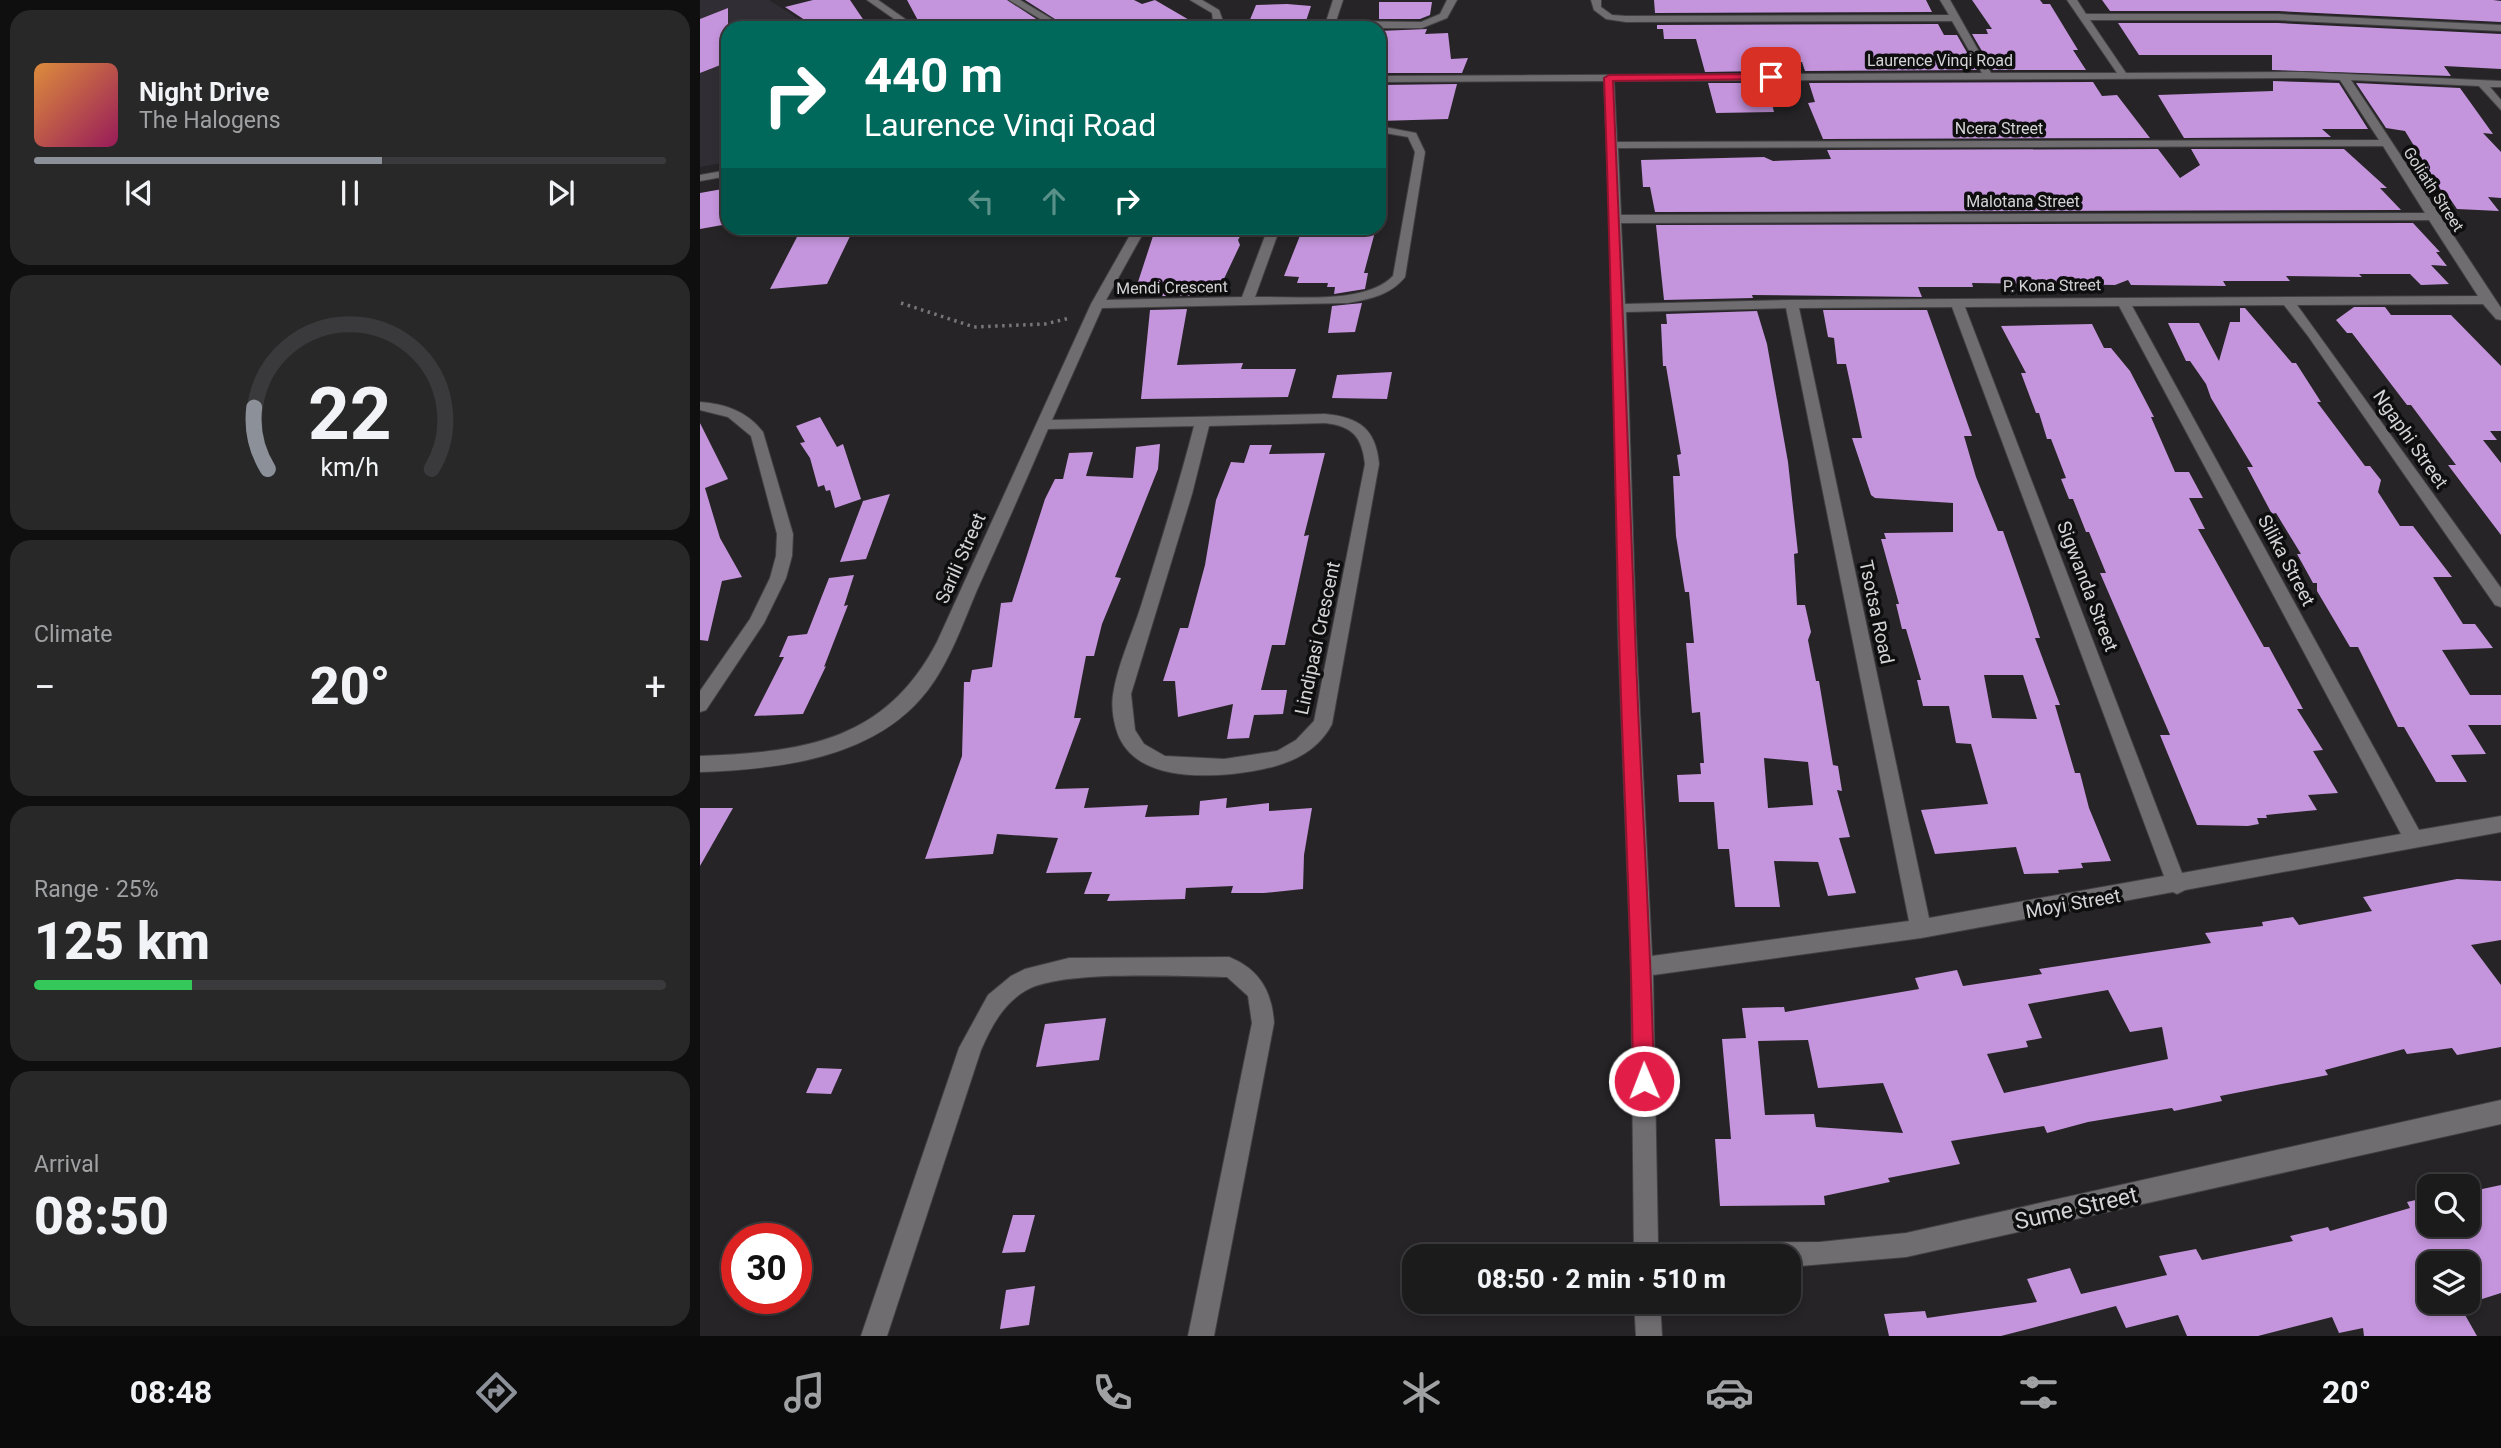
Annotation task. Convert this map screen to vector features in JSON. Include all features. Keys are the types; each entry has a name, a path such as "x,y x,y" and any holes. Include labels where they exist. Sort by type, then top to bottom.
{"street":[{"path":"872,0 903,21"},
{"path":"1014,0 1050,21"},
{"path":"1195,0 1216,12 1217,21"},
{"path":"1332,21 1338,0"},
{"path":"1386,25 1422,24 1444,16 1452,0"},
{"path":"1596,0 1597,8 1603,14 1626,19 1954,18"},
{"path":"1945,0 1988,76"},
{"path":"2072,0 2123,75"},
{"path":"2084,17 2288,17 2501,28"},
{"name":"Laurence Vinqi Road","path":"1386,79 2123,75 2343,76 2501,84"},
{"name":"Goliath Street","path":"2343,76 2487,300 2501,317"},
{"path":"1609,78 1619,308 1627,632 1642,967 1646,1244"},
{"path":"2482,83 2501,107"},
{"name":"Mendi Crescent","path":"1097,304 1358,298 1391,286 1399,277 1420,152 1412,135 1386,130"},
{"name":"Ncera Street","path":"1611,145 2387,143"},
{"path":"700,178 721,174"},
{"name":"Malotana Street","path":"1614,219 2433,216"},
{"name":"Sarili Street","path":"700,764 758,762 807,755 850,738 914,694 946,642 1097,304 1136,235"},
{"name":"Mendi Crescent","path":"1247,302 1271,235"},
{"name":"P. Kona Street","path":"1619,308 1792,304 2487,300"},
{"name":"Silika Street","path":"2123,302 2414,839"},
{"name":"Ngaphi Street","path":"2288,302 2313,333 2501,601"},
{"name":"Sigwanda Street","path":"1957,303 2177,885"},
{"name":"Tsotsa Road","path":"1792,304 1921,929"},
{"path":"700,406 729,412 748,421 758,435 787,550 772,594 700,705"},
{"name":"Lindipasi Crescent","path":"1044,425 1203,421 1343,422 1357,427 1365,435 1371,447 1372,464 1322,724 1300,747 1278,758 1245,764 1169,766 1149,759 1125,733 1122,694 1184,494 1203,421"},
{"name":"Moyi Street","path":"1642,967 1921,929 2177,885 2501,824"},
{"path":"874,1336 970,1048 989,1007 1024,979 1045,971 1069,968 1229,967 1247,976 1259,990 1263,1023 1201,1336"},
{"name":"Sume Street","path":"1801,1254 1906,1245 2501,1112"},
{"path":"1648,1314 1649,1336"}],"path":[{"path":"901,303 974,327 1045,324 1066,320 1097,304"}],"shaded area":[{"path":"700,0 769,0 802,21 721,21 721,163 700,167"}],"building":[{"path":"813,0 850,0 864,21 806,21 785,7"},
{"path":"907,0 1007,0 1039,21 918,21"},
{"path":"1025,0 1134,0 1142,4 1155,0 1191,21 1058,21"},
{"path":"1654,0 1926,0 1932,12 1655,13"},
{"path":"1972,0 2040,0 2043,4 2050,4 2078,50 2073,50 2086,70 1993,70 1972,34 1988,34 1986,29 1992,29"},
{"path":"2102,0 2493,0 2501,1 2501,22 2278,11 2110,11"},
{"path":"1379,2 1432,2 1430,15 1420,19 1379,19"},
{"path":"1256,5 1311,6 1306,21 1249,21"},
{"path":"728,8 728,21 721,21 721,65 700,73 700,19"},
{"path":"2118,23 2278,23 2501,34 2501,69 2444,66 2451,76 2272,70 2272,55 2139,55"},
{"path":"1938,24 1944,35 1957,35 1977,70 1805,71 1802,62 1761,63 1764,71 1705,72 1696,39 1664,39 1663,29 1657,29 1657,25"},
{"path":"1427,29 1425,34 1448,33 1451,59 1468,58 1462,73 1386,73 1386,31"},
{"path":"2273,81 2339,83 2368,129 2322,129 2331,137 2184,138 2158,95 2273,91"},
{"path":"2093,82 2102,96 2117,95 2150,138 1823,139 1808,103 1815,102 1809,83"},
{"path":"1708,83 1767,83 1774,112 1716,113"},
{"path":"2356,83 2460,88 2493,134 2483,133 2501,152 2501,198 2488,197 2499,211 2457,209 2446,193 2442,192 2405,131 2386,128"},
{"path":"1457,84 1448,119 1386,121 1386,85"},
{"path":"2158,149 2180,178 2200,165 2191,149 2344,149 2387,188 2380,188 2401,210 1655,212 1650,187 1643,187 1641,160 1764,157 1773,161 1831,159 1827,150"},
{"path":"721,189 721,225 700,229 700,193"},
{"path":"2413,223 2440,252 2436,252 2447,266 2431,265 2449,284 2421,285 2410,274 2359,274 2362,277 2286,276 2290,281 2223,281 2226,286 2131,285 2128,280 2115,285 1972,283 1973,287 1918,287 1922,297 1752,295 1753,298 1664,300 1656,225"},
{"path":"798,235 851,235 827,284 770,289"},
{"path":"1241,235 1238,240 1240,245 1222,283 1192,284 1190,296 1152,296 1154,291 1140,291 1142,284 1137,285 1153,236"},
{"path":"1300,235 1374,235 1364,273 1368,273 1365,289 1334,294 1335,287 1327,287 1328,283 1297,283 1299,277 1284,276"},
{"path":"1362,303 1355,332 1328,333 1332,306"},
{"path":"2354,307 2385,307 2391,315 2451,315 2501,366 2501,431 2490,431 2497,440 2483,440 2501,463 2501,535 2448,465 2456,465 2411,405 2407,405 2352,333 2347,333 2336,320"},
{"path":"2240,308 2245,308 2292,363 2296,363 2321,402 2317,402 2365,466 2370,466 2381,480 2378,492 2400,526 2413,526 2452,577 2433,577 2463,624 2475,624 2493,648 2442,650 2470,695 2501,695 2501,725 2468,725 2486,754 2451,755 2467,782 2436,782 2404,727 2398,727 2358,647 2350,647 2317,591 2317,583 2313,583 2297,554 2301,554 2276,513 2272,514 2247,467 2253,467 2211,398 2206,384 2190,361 2186,361 2168,323 2199,323 2219,361 2230,322 2240,322"},
{"path":"1187,309 1177,365 1243,363 1241,369 1296,369 1288,397 1141,399 1150,310"},
{"path":"1823,310 1927,310 1972,436 1964,436 1976,477 1998,531 2003,531 2040,638 2035,638 2060,705 2055,705 2075,773 2080,773 2089,808 2111,861 2081,863 2083,868 2058,870 2059,873 2024,874 2016,847 1935,854 1921,810 1988,804 1971,744 1956,743 1949,706 1923,706 1917,680 1921,680 1906,629 1902,629 1896,604 1899,604 1881,539 1886,539 1884,533 1953,532 1953,503 1875,498 1871,495 1852,438 1862,438 1846,364 1837,364 1834,338 1828,337","holes":["1984,675 2023,675 2037,719 1992,718"]},
{"path":"1757,311 1767,344 1788,462 1798,553 1794,554 1797,605 1805,605 1811,632 1808,640 1816,681 1819,681 1833,765 1838,766 1842,791 1837,790 1850,837 1839,838 1856,893 1828,896 1818,862 1774,861 1780,907 1735,907 1729,849 1718,849 1714,802 1679,802 1677,775 1701,774 1700,763 1704,763 1700,712 1692,713 1686,643 1694,643 1689,592 1685,592 1676,536 1673,476 1680,476 1677,455 1681,454 1666,366 1663,366 1661,324 1667,324 1666,314","holes":["1764,758 1808,762 1813,805 1768,808"]},
{"path":"2092,324 2104,348 2111,348 2130,371 2154,417 2151,417 2175,472 2189,472 2203,498 2189,498 2205,529 2198,529 2264,647 2269,647 2303,709 2297,709 2323,750 2313,751 2338,793 2308,795 2317,810 2266,815 2267,818 2257,818 2259,824 2248,826 2197,825 2160,735 2170,735 2100,573 2106,573 2089,532 2086,532 2073,499 2069,499 2061,479 2066,478 2051,439 2047,439 2021,373 2026,373 2001,326"},
{"path":"1392,372 1387,399 1332,398 1337,375"},
{"path":"820,417 837,447 843,444 861,499 835,508 830,490 826,491 824,485 818,487 810,458 800,443 805,442 796,426"},
{"path":"700,423 728,479 705,488 720,538 742,577 722,581 708,641 700,640"},
{"path":"1160,444 1158,469 1115,577 1121,578 1102,624 1094,656 1086,656 1074,718 1081,718 1055,789 1089,788 1084,808 1148,805 1145,817 1199,815 1200,801 1227,798 1226,808 1269,803 1269,811 1312,808 1304,855 1303,889 1231,893 1233,886 1186,888 1185,899 1107,901 1110,894 1084,894 1092,872 1046,873 1058,838 997,834 993,854 925,859 962,756 964,682 970,682 972,670 992,667 1001,603 1012,602 1045,499 1055,479 1063,479 1069,453 1093,452 1086,476 1133,478 1136,447"},
{"path":"1250,445 1272,445 1269,454 1325,453 1304,536 1309,535 1285,645 1272,645 1261,690 1287,690 1283,714 1254,715 1249,738 1227,739 1233,704 1178,717 1175,681 1163,681 1180,628 1188,628 1205,565 1216,500 1231,462 1244,463"},
{"path":"890,494 866,559 840,562 863,501"},
{"path":"854,575 844,606 848,605 824,667 826,666 803,714 754,716 784,657 779,657 788,636 807,634 829,578"},
{"path":"700,808 733,808 700,866"},
{"path":"2457,879 2501,881 2501,940 2471,945 2501,985 2501,1047 2457,1055 2452,1048 2407,1054 2404,1049 2325,1070 2328,1075 2220,1096 2222,1101 2174,1111 2172,1108 2088,1122 2047,1133 2044,1126 1951,1141 1960,1164 1888,1178 1890,1182 1824,1196 1825,1205 1720,1206 1715,1139 1731,1139 1722,1039 1746,1038 1742,1008 1784,1007 1785,1012 1919,989 1915,978 1957,970 1963,986 2042,974 2039,969 2211,943 2205,933 2263,926 2262,922 2293,917 2299,925 2372,911 2363,897","holes":["2108,990 2130,1032 2162,1027 2168,1059 2004,1093 1987,1054 2028,1047 2026,1041 2042,1038 2028,1004","1808,1040 1818,1088 1883,1083 1903,1133 1816,1127 1814,1114 1765,1115 1758,1041"]},
{"path":"1106,1018 1099,1060 1036,1067 1045,1024"},
{"path":"817,1068 842,1069 831,1094 806,1093"},
{"path":"2501,1185 2501,1293 2480,1300 2480,1251 2417,1251 2417,1314 2465,1314 2477,1336 2364,1336 2363,1328 2339,1333 2332,1317 2258,1336 2187,1336 2178,1315 2126,1328 2116,1306 2001,1336 1889,1336 1884,1314 1925,1311 1927,1318 2037,1302 2027,1279 2070,1268 2081,1294 2167,1275 2159,1256 2196,1249 2202,1260 2293,1241 2290,1236 2328,1227 2330,1231 2410,1208 2407,1202 2417,1200 2417,1237 2480,1237 2480,1189"},
{"path":"1013,1215 1035,1215 1025,1252 1002,1253"},
{"path":"1035,1286 1029,1325 1000,1329 1006,1290"}],"route":[{"path":"1644,1081 1609,78 1771,77"}]}
